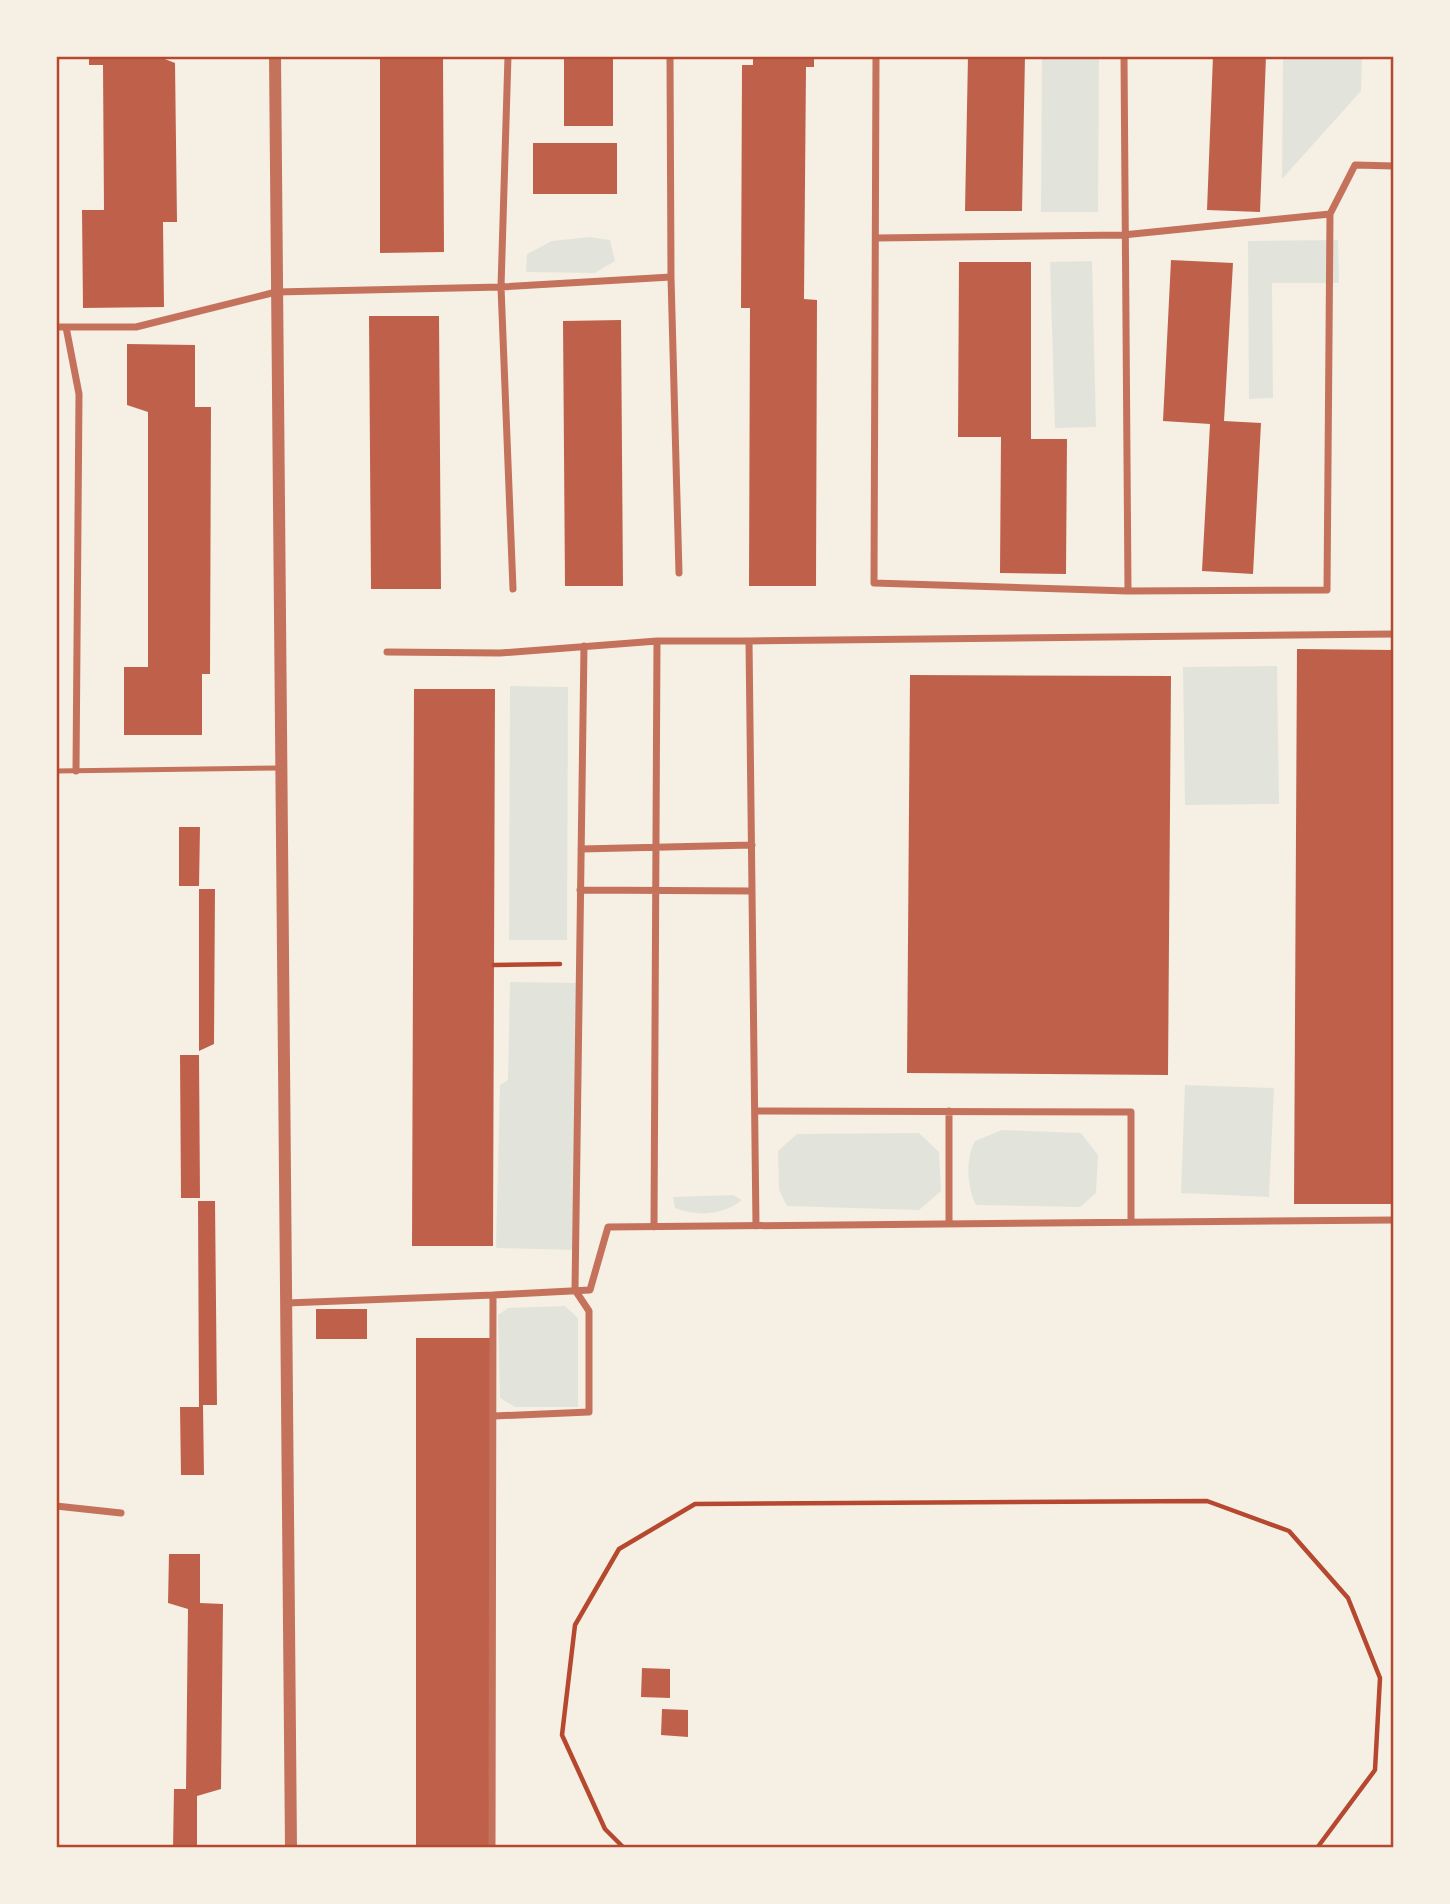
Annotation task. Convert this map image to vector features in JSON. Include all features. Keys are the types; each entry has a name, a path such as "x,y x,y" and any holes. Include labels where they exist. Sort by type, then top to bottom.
{"street":[{"path":"275,56 291,1848"},
{"path":"508,56 501,287 513,589"},
{"path":"670,56 671,277 680,573"},
{"path":"876,56 874,583 1128,591 1327,590 1330,214 1355,165 1394,166"},
{"path":"1124,56 1123,235 1128,591"},
{"path":"876,238 1123,235 1330,214"},
{"path":"56,327 136,327 276,292 501,287 671,277"},
{"path":"66,327 79,394 76,771"},
{"path":"387,652 500,653 657,641 1394,634"},
{"path":"654,1227 657,641"},
{"path":"749,641 756,1226"},
{"path":"494,1416 589,1412 589,1311 575,1290 584,646"},
{"path":"581,849 752,845"},
{"path":"580,890 752,891"},
{"path":"755,1111 1131,1112 1131,1222"},
{"path":"949,1111 949,1224"},
{"path":"287,1303 590,1290 608,1227 1394,1220"},
{"path":"492,1848 493,1294"},
{"path":"56,1506 121,1513"}],"lane":[{"path":"56,771 281,768"}],"path":[{"path":"494,965 579,964"},
{"path":"624,1848 604,1829 562,1735 575,1625 619,1549 695,1504 1207,1501 1289,1531 1348,1598 1380,1678 1375,1770 1317,1848"}],"shaded area":[{"path":"1042,56 1099,56 1098,212 1041,212"},
{"path":"1283,56 1362,56 1361,91 1282,179"},
{"path":"590,237 610,240 615,261 595,273 526,272 527,254 552,241"},
{"path":"1338,240 1339,283 1272,283 1273,398 1249,399 1248,241"},
{"path":"1092,261 1096,427 1055,428 1050,262"},
{"path":"1277,666 1279,804 1185,805 1183,667"},
{"path":"510,686 568,687 567,940 509,940"},
{"path":"510,982 583,983 576,1250 496,1248 500,1085 508,1080"},
{"path":"1185,1085 1274,1088 1269,1197 1181,1193"},
{"path":"1002,1130 1081,1133 1098,1155 1096,1193 1080,1207 976,1205 968,1173 972,1148 975,1141"},
{"path":"919,1133 939,1152 941,1191 919,1210 787,1206 779,1190 778,1151 797,1134"},
{"path":"733,1195 742,1200 727,1209 710,1213 692,1213 675,1208 673,1197"},
{"path":"565,1306 578,1318 578,1407 515,1407 500,1398 498,1315 508,1308"}],"building":[{"path":"89,56 157,56 175,63 177,222 163,222 164,307 83,308 82,210 104,210 103,65 89,65"},
{"path":"380,56 443,56 444,252 380,253"},
{"path":"564,56 613,56 613,126 564,126"},
{"path":"753,56 814,56 814,67 806,67 804,299 817,300 816,586 749,586 750,308 741,308 742,65 753,65"},
{"path":"968,56 1025,56 1022,211 965,211"},
{"path":"1213,56 1266,56 1260,212 1207,210"},
{"path":"533,143 617,143 617,194 533,194"},
{"path":"1171,260 1233,263 1224,421 1261,423 1253,574 1202,571 1210,424 1163,421"},
{"path":"959,262 1031,262 1031,439 1067,439 1066,574 1000,573 1001,437 958,437"},
{"path":"369,316 439,316 441,589 371,589"},
{"path":"621,320 623,586 565,586 563,321"},
{"path":"127,344 195,345 195,407 211,407 210,674 202,674 202,735 124,735 124,667 148,667 148,412 127,405"},
{"path":"1297,649 1394,650 1394,1204 1294,1204"},
{"path":"910,675 1171,676 1168,1075 907,1073"},
{"path":"414,689 495,689 493,1246 412,1246"},
{"path":"179,827 200,827 199,886 179,886"},
{"path":"199,889 215,889 214,1044 199,1051"},
{"path":"180,1055 199,1055 200,1198 181,1198"},
{"path":"198,1201 215,1201 217,1405 203,1405 204,1475 181,1475 180,1407 199,1407"},
{"path":"316,1309 367,1309 367,1339 316,1339"},
{"path":"416,1338 492,1338 492,1848 416,1848"},
{"path":"169,1554 200,1554 200,1603 223,1604 221,1789 197,1796 197,1848 173,1848 174,1789 186,1789 188,1609 168,1603"},
{"path":"642,1668 670,1669 670,1698 641,1697"},
{"path":"662,1709 688,1710 688,1737 661,1735"}]}
